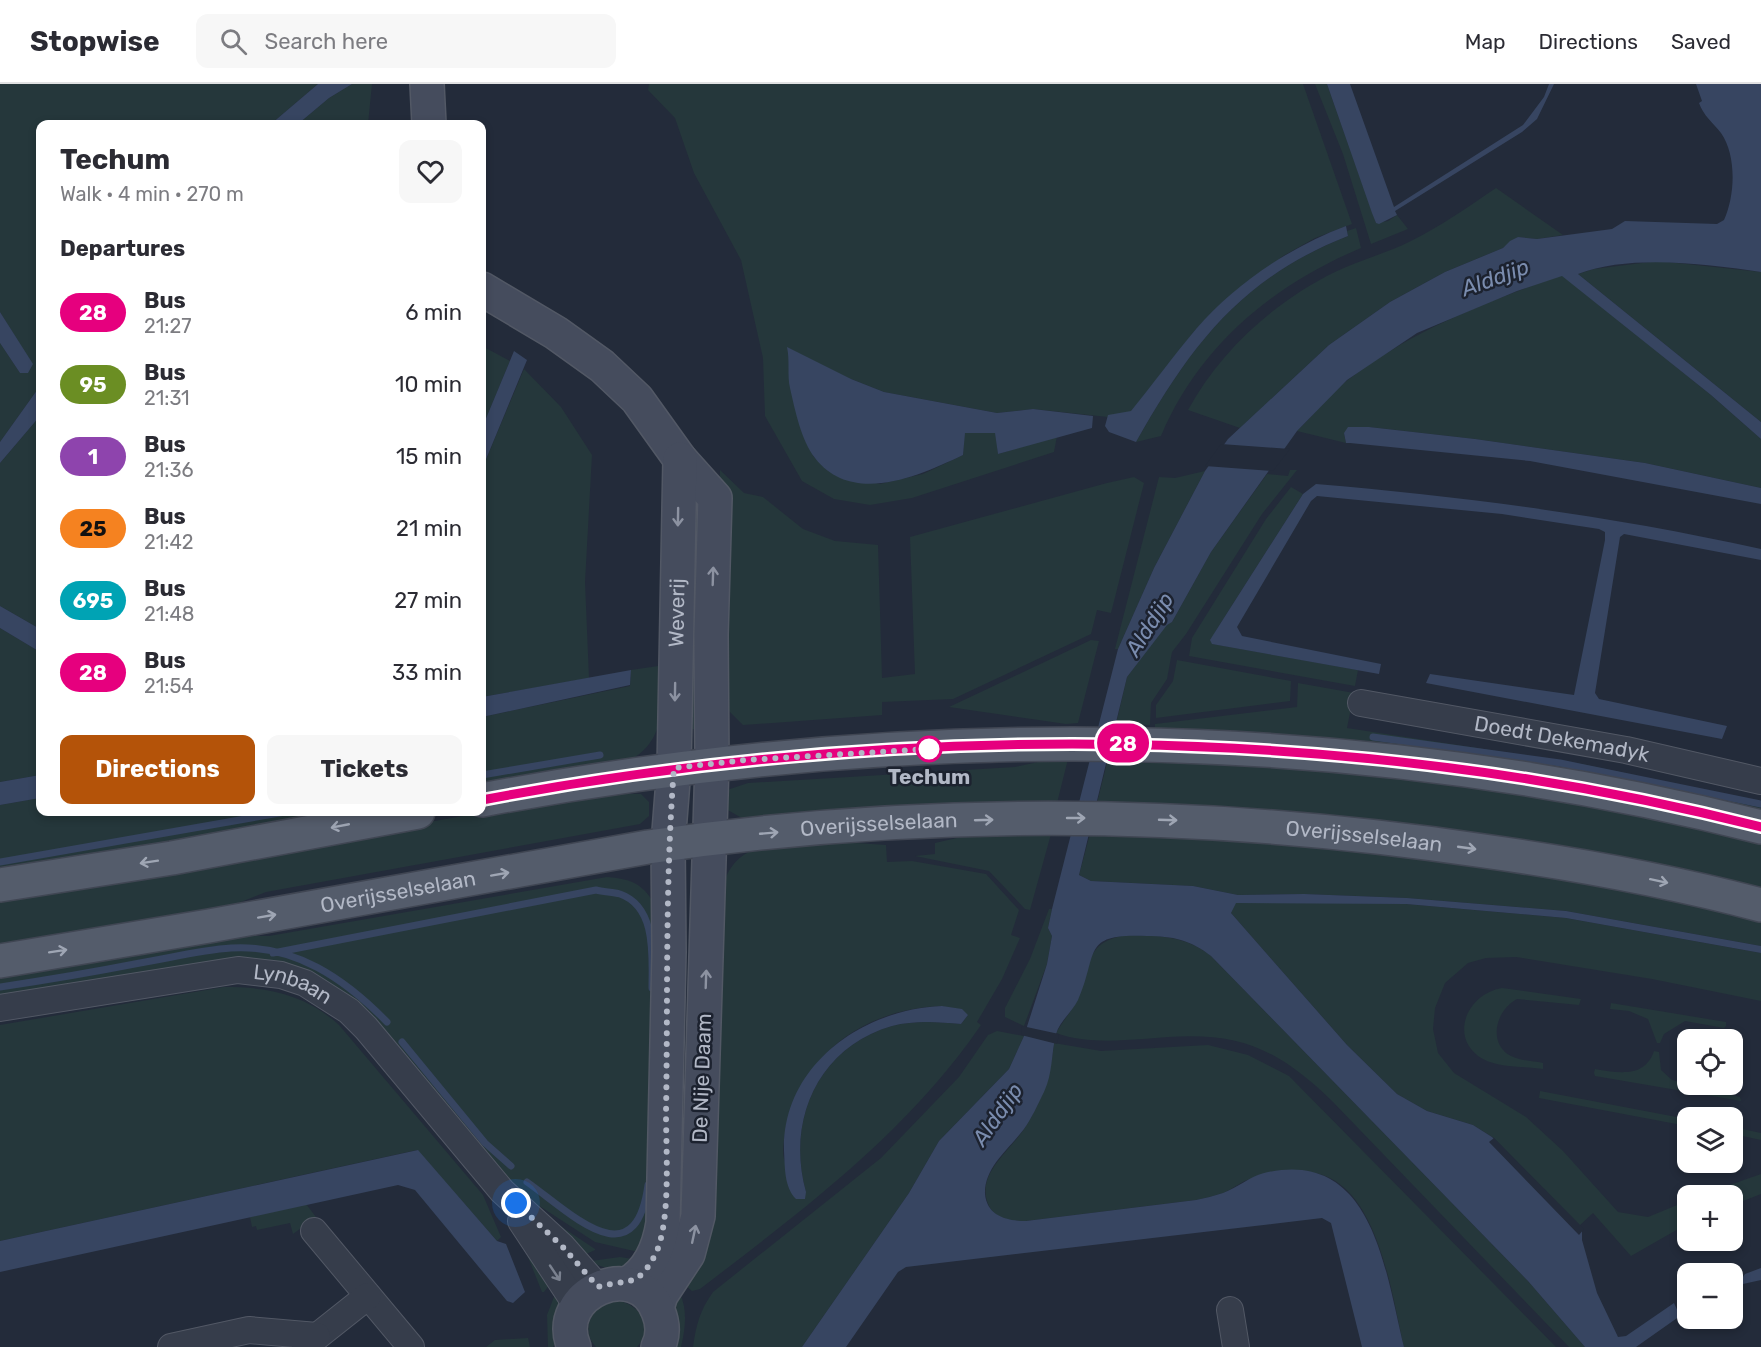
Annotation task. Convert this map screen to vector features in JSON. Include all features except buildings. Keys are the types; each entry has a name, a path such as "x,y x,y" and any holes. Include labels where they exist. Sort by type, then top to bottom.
{"main road":[{"path":"486,799 712,763 1061,743 1128,744 1312,754 1443,768 1550,783 1761,827"},
{"path":"0,885 172,858 397,816"},
{"name":"Overijsselselaan","path":"0,961 668,844 710,838 894,822 1043,818 1247,823 1410,840 1618,873 1761,904"}],"street":[{"path":"427,84 429,120"},
{"path":"486,291 556,333 602,366 637,399 680,459"},
{"name":"Weverij","path":"680,459 715,498 711,635 710,838"},
{"name":"Weverij","path":"668,844 674,768 680,459"},
{"name":"Doedt Dekemadyk","path":"1361,703 1626,750 1761,781"},
{"name":"De Nije Daam","path":"657,1308 661,1295 688,1254 698,1216 710,838"},
{"name":"De Nije Daam","path":"600,1292 639,1277 651,1261 661,1238 669,952 668,844"},
{"name":"Lynbaan","path":"0,1008 221,972 260,972 305,982 350,1011 502,1191 600,1292"},
{"path":"314,1231 411,1347"},
{"path":"571,1345 572,1317 600,1292 646,1294 657,1308 662,1331 658,1347"},
{"path":"171,1347 249,1330 311,1341 368,1296"},
{"path":"1230,1310 1236,1347"}],"shaded area":[{"path":"0,84 318,84 276,120 36,120 36,392 0,442 0,343 20,373 32,364 0,312"},
{"path":"352,84 372,84 368,120 303,120 329,98"},
{"path":"649,84 1303,84 1352,224 1315,238 1283,256 1222,303 1196,329 1131,412 1108,417 1033,409 997,413 884,392 851,379 800,426 814,457 831,472 880,484 923,474 963,455 964,433 996,433 998,454 1057,436 1054,452 912,498 870,505 834,499 802,481 765,416 763,358 741,260 694,173 675,118 648,90"},
{"path":"1315,84 1327,84 1376,223 1388,221 1397,215 1408,229 1371,244 1343,154"},
{"path":"1496,188 1563,235 1537,239 1518,237 1503,248 1445,272 1390,302 1329,345 1240,428 1188,410 1216,367 1270,313 1335,272 1422,235"},
{"path":"1356,228 1361,248 1298,280 1242,322 1196,374 1161,436 1136,442 1177,375 1223,318 1248,294 1277,272 1310,253 1348,236 1347,231"},
{"path":"1658,261 1761,272 1761,422 1578,274 1594,269"},
{"path":"1562,275 1711,395 1761,439 1761,488 1645,463 1475,439 1369,427 1344,433 1346,443 1297,431 1342,385 1399,346 1478,307"},
{"path":"486,348 510,361 486,418"},
{"path":"524,369 561,407 592,455 585,582 589,678 486,696 486,459"},
{"path":"36,421 36,627 0,606 0,463"},
{"path":"720,470 744,493 763,497 803,529 835,541 878,545 882,678 915,674 910,537 1107,483 1134,477 1144,483 1111,613 1097,610 1091,634 953,699 882,702 882,715 743,725 728,710 717,648"},
{"path":"1290,470 1297,470 1262,514 1186,634 1172,652 1167,679 1151,703 1150,725 1116,724 1127,677 1167,624 1172,622 1211,552 1267,474 1288,476"},
{"path":"1205,471 1154,568 1118,649 1115,649 1159,477 1175,478"},
{"path":"1291,487 1303,494 1215,632 1213,644 1358,670 1355,686 1189,656 1192,638 1266,519"},
{"path":"696,495 708,504 704,730 692,729"},
{"path":"0,628 36,650 36,776 0,782"},
{"path":"1091,640 1099,641 1078,723 1066,724 949,707"},
{"path":"1177,660 1291,681 1290,701 1156,718 1156,705 1173,681"},
{"path":"658,666 659,721 656,733 640,753 627,762 486,786 486,716 630,686 631,670"},
{"path":"1298,683 1354,693 1347,728 1582,764 1761,802 1761,816 1155,732 1155,724 1297,707"},
{"path":"1057,758 1068,759 1057,803 758,820 740,817 726,809 727,790 748,783 1015,767"},
{"path":"1204,758 1547,795 1761,840 1761,891 1097,803 1108,759"},
{"path":"591,793 641,794 649,802 649,816 640,824 266,892 213,913 0,948 0,899 463,816 486,816 486,812"},
{"path":"36,799 36,816 333,816 0,874 0,805"},
{"path":"987,831 1051,834 1030,910 1025,909 989,871 915,856 935,854 935,843"},
{"path":"1176,832 1526,868 1761,918 1761,946 1566,911 1407,898 1304,894 1238,895 1193,886 1091,881 1079,875 1090,834"},
{"path":"811,840 886,845 887,862 912,861 986,874 1019,910 1011,935 1020,938 1002,979 977,1022 981,1025 920,1101 887,1135 815,1199 700,1289 692,1291 680,1281 722,888 728,873 745,854 768,846","holes":["942,1006 968,1015 961,1024 918,1022 892,1026 866,1036 845,1051 827,1069 814,1090 805,1114 801,1139 801,1165 806,1192 787,1166 783,1151 784,1139 799,1092 812,1070 828,1052 847,1036 891,1014 916,1008"]},
{"path":"607,877 627,880 642,888 652,900 660,919 647,1254 595,1242 521,1194 318,977 0,997 0,973 222,936 269,936"},
{"path":"1235,903 1406,904 1566,918 1761,953 1761,1001 1652,979 1516,957 1486,958 1468,963 1445,983 1435,1008 1433,1029 1438,1053 1454,1073 1526,1117 1563,1151 1618,1212 1648,1217 1677,1205 1677,1230 1631,1256 1593,1213 1579,1226 1494,1138 1473,1125 1427,1111 1397,1094 1347,1045 1231,913"},
{"path":"1049,909 1052,909 1048,928 1052,936 1047,964 1024,1026 1005,1017 1005,1008 1030,959"},
{"path":"1127,935 1181,940 1211,956 1528,1281 1585,1347 1569,1347 1333,1102 1310,1081 1268,1052 1247,1044 1200,1036 1099,1040 1056,1033 1078,997 1093,953 1111,939"},
{"path":"224,987 285,994 313,1006 339,1025 483,1195 501,1237 497,1241 417,1150 0,1241 0,1025"},
{"path":"1502,988 1581,999 1579,1005 1517,999 1510,1004 1500,1018 1497,1035 1504,1050 1515,1058 1543,1063 1543,1069 1489,1062 1472,1050 1466,1040 1464,1029 1471,1008 1489,992"},
{"path":"1611,1003 1726,1022 1726,1026 1724,1028 1685,1021 1664,1034 1660,1043 1657,1043 1648,1019 1629,1011 1610,1009"},
{"path":"997,1031 1024,1036 1009,1069 939,1141 909,1193 802,1347 693,1347 699,1318 713,1292 881,1158 959,1077 988,1035"},
{"path":"1054,1043 1101,1051 1208,1045 1248,1055 1289,1076 1556,1347 1404,1347 1386,1267 1376,1238 1364,1212 1347,1190 1327,1176 1301,1172 1274,1175 1247,1180 1223,1193 1196,1200 1026,1221 1000,1217 989,1206 986,1184 996,1163 1026,1126 1037,1106 1051,1065"},
{"path":"1654,1051 1659,1052 1661,1070 1672,1080 1677,1081 1677,1090 1595,1076 1594,1073 1595,1069 1630,1072 1638,1070 1650,1060"},
{"path":"1540,1091 1677,1117 1677,1124 1539,1098"},
{"path":"1706,1095 1732,1095 1740,1097 1741,1101"},
{"path":"1743,1129 1761,1133 1761,1140 1743,1136"},
{"path":"1761,1174 1761,1194 1743,1201 1743,1185 1730,1185"},
{"path":"306,1204 316,1217 293,1234 290,1223 257,1230 256,1226 252,1227 250,1217"},
{"path":"553,1221 595,1249 595,1250 582,1256"},
{"path":"524,1247 553,1280 544,1292 542,1292"},
{"path":"620,1257 639,1260 615,1269 597,1265 591,1261"},
{"path":"557,1289 560,1302 559,1326 553,1347 548,1347 547,1315"},
{"path":"680,1294 685,1314 681,1347 668,1347 672,1308"},
{"path":"612,1300 629,1305 641,1316 645,1331 637,1347 596,1347 591,1340 590,1319 599,1308"},
{"path":"528,1338 530,1347 486,1347 495,1340"}],"water":[{"path":"318,84 352,84 329,98 303,120 276,120"},
{"path":"1327,84 1350,84 1394,207 1523,125 1544,97 1549,84 1554,84 1537,119 1522,132 1395,211 1397,215 1379,224 1376,223 1372,213"},
{"name":"Alddjip","path":"1696,84 1761,84 1761,272 1717,266 1645,262 1621,264 1578,274 1761,422 1761,439 1711,395 1562,276 1517,291 1417,333 1347,380 1297,431 1211,552 1172,622 1167,625 1127,677 1079,875 1091,881 1193,886 1238,895 1304,894 1407,898 1566,911 1761,946 1761,953 1566,918 1406,904 1236,903 1231,913 1347,1045 1397,1094 1427,1111 1473,1125 1492,1137 1582,1231 1582,1240 1597,1293 1618,1337 1626,1336 1674,1303 1677,1318 1636,1347 1585,1347 1528,1281 1211,956 1196,946 1173,938 1126,936 1111,938 1095,949 1078,1000 1056,1034 1049,1078 1044,1092 1027,1125 999,1158 989,1175 985,1194 990,1208 999,1216 1026,1221 1196,1200 1223,1193 1264,1173 1301,1170 1330,1179 1352,1197 1368,1222 1390,1285 1404,1347 1362,1347 1331,1223 1322,1218 906,1267 898,1272 846,1347 802,1347 909,1193 939,1141 1009,1069 1024,1036 1047,964 1052,936 1048,928 1052,909 1118,649 1154,568 1205,471 1228,439 1329,345 1390,302 1445,272 1503,248 1518,237 1537,239 1612,229 1625,221 1717,224 1724,220 1732,188 1730,153 1721,133 1701,107 1699,103 1702,101"},
{"path":"1346,226 1348,236 1310,253 1277,272 1222,318 1177,375 1136,442 1109,432 1105,426 1108,415 1131,411 1196,329 1228,296 1284,256"},
{"path":"0,312 33,364 28,373 20,373 0,343"},
{"path":"787,347 851,379 884,392 997,413 1033,409 1093,416 1092,428 998,454 995,433 965,433 963,455 927,471 886,482 866,484 848,481 830,473 815,458 806,443 790,388"},
{"path":"514,351 527,360 486,459 486,418"},
{"path":"36,392 36,421 0,463 0,442"},
{"path":"1348,427 1369,427 1475,439 1645,463 1761,488 1761,504 1530,461 1346,443 1344,433"},
{"path":"1316,484 1429,495 1595,517 1761,549 1761,560 1624,534 1620,537 1595,693 1599,699 1727,726 1722,739 1426,683 1430,674 1574,695 1605,540 1605,532 1599,529 1502,514 1317,496 1311,501 1237,627 1242,636 1381,664 1379,674 1212,644 1210,640 1303,494"},
{"path":"0,606 36,627 36,650 0,628"},
{"path":"631,670 630,685 486,716 486,696"},
{"path":"36,776 36,799 0,805 0,782"},
{"path":"942,1006 962,1009 968,1015 961,1024 918,1022 892,1026 866,1036 845,1051 827,1069 814,1090 805,1114 801,1139 801,1165 806,1192 805,1199 796,1199 789,1189 785,1170 787,1120 797,1092 812,1068 833,1047 857,1031 884,1018 912,1010"},
{"path":"418,1150 497,1241 506,1244 525,1292 513,1303 507,1301 415,1190 398,1185 0,1272 0,1241"},
{"path":"1761,1268 1761,1280 1743,1284 1745,1274"}],"pier":[{"path":"1221,444 1290,449 1273,471 1205,466"},
{"path":"1022,1026 1059,1034 1057,1044 1021,1035"},
{"path":"1494,1138 1584,1229 1579,1235 1489,1142"}],"waterway":[{"path":"1373,737 1560,763 1761,804"},
{"path":"486,774 600,755"},
{"path":"0,862 262,816"},
{"path":"273,953 596,890 620,894 632,900 641,910 650,934 652,948 652,988"},
{"path":"0,987 208,950 254,948 297,958 317,967 354,992 387,1022"},
{"path":"402,1042 485,1143 511,1166"},
{"path":"527,1182 581,1222 599,1231 616,1234 630,1229 641,1213 648,1185"}],"bus line":[{"name":"28","path":"486,799 674,768 746,760 1061,743 1128,744 1205,746 1312,754 1443,768 1550,783 1641,800 1761,827"}],"place":[{"name":"Techum","path":"929,749"}],"route":[{"path":"516,1203 562,1246 598,1287 609,1283 627,1284 639,1277 651,1261 661,1238 666,1170 668,844 674,768 746,760 929,749"}]}
